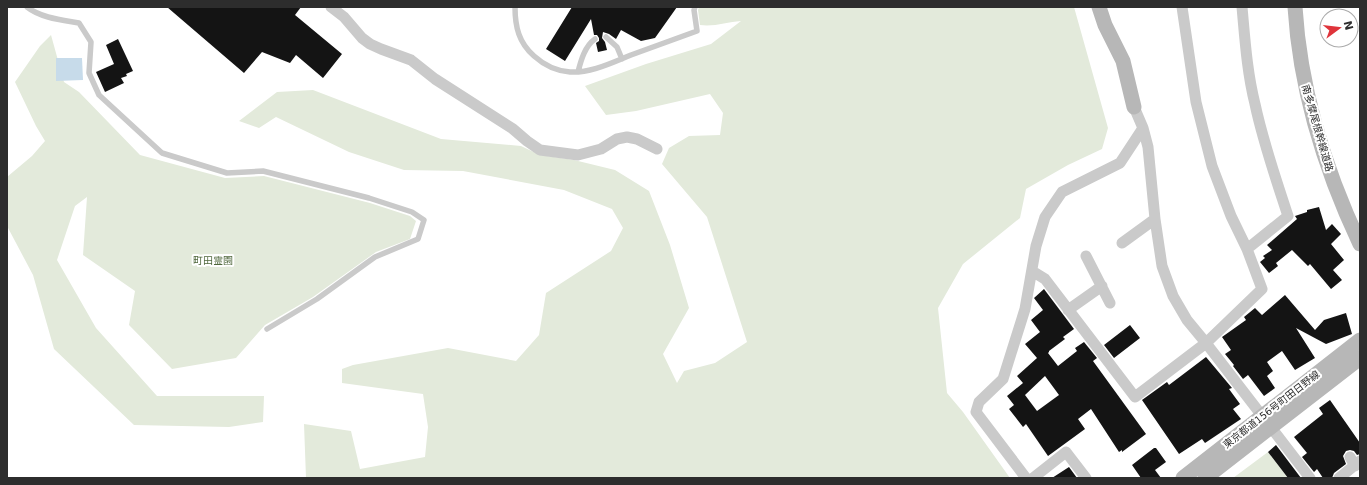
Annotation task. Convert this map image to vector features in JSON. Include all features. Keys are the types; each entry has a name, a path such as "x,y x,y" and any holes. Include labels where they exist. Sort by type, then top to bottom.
{"main road":[{"path":"1099,7 1105,25 1122,61 1134,107"},
{"name":"南多摩尾根幹線道路","path":"1295,7 1296,34 1304,78 1324,155 1360,244"},
{"name":"東京都道156号町田日野線","path":"1205,478 1267,421 1360,340"},
{"name":"東京都道156号町田日野線","path":"1183,478 1360,358"}],"street":[{"path":"331,7 344,17 362,38 370,44 411,60 435,79 513,129 526,141 540,150 560,154 578,155 601,150 617,139 628,137 637,139 657,149"},
{"path":"1032,272 1045,279 1135,397 1206,343 1262,289 1231,216 1212,166 1196,102 1182,7"},
{"path":"1242,7 1246,55 1255,104 1269,158 1288,216 1246,249"},
{"path":"1134,107 1143,128 1148,147 1155,219 1162,266 1173,296 1187,320 1310,478"},
{"path":"1026,478 976,412 979,402 1003,379 1025,309 1036,246 1045,217 1062,192 1120,163 1143,128"},
{"path":"1122,243 1155,219"},
{"path":"1086,256 1110,303"},
{"path":"1068,310 1102,286"},
{"path":"1033,478 1066,452 1086,478"},
{"path":"1339,478 1355,461"}],"lane":[{"path":"27,7 30,10 45,16 79,23 91,42 89,73 99,95 162,152 227,173 264,171 369,198 412,212 424,220 418,239 375,257 317,299 267,329"},
{"path":"515,7 515,22 518,32 530,52 542,64 556,70 570,72 590,71 697,31 694,10 695,7"},
{"path":"606,37 617,47 622,59"},
{"path":"578,72 581,59 592,41 595,39"}],"green space":[{"path":"699,7 1074,7 1108,128 1102,149 1068,165 1026,189 1020,218 963,264 938,308 947,393 963,412 1010,478 306,478 304,424 351,431 360,469 425,457 428,427 423,394 342,383 342,369 353,365 448,348 516,361 539,335 546,293 611,251 623,228 612,209 564,190 463,171 404,170 349,152 276,117 259,128 239,121 277,92 313,90 441,139 521,146 540,155 574,160 615,170 649,191 670,245 689,308 663,354 677,383 684,371 715,363 747,342 707,217 662,164 669,148 689,136 720,135 723,113 710,94 636,111 606,115 585,86 646,64 711,44 741,21 715,25 700,25"},
{"name":"町田霊園","path":"51,35 64,82 79,92 140,155 225,178 264,176 370,203 410,216 416,221 410,239 376,252 313,297 265,325 236,358 172,369 129,325 135,291 83,255 87,197 75,206 57,260 96,328 157,396 264,396 263,422 229,427 134,425 54,349 33,275 7,226 7,177 32,156 45,141 36,126 15,82 40,46"},
{"path":"1268,452 1288,478 1233,478"}],"water":[{"path":"56,58 82,58 83,80 56,81"}],"building":[{"path":"167,7 301,7 295,15 342,54 323,78 296,55 290,63 262,52 244,73"},
{"path":"572,7 677,7 655,38 641,41 621,30 616,39 603,32 602,38 605,42 607,50 598,52 596,43 599,41 599,38 597,35 594,35 591,19 565,61 546,49"},
{"path":"118,39 133,71 126,74 127,76 121,78 124,83 105,92 96,72 114,64 106,45"},
{"path":"1319,207 1326,230 1332,224 1341,234 1331,244 1344,260 1333,270 1342,280 1331,289 1310,264 1308,266 1292,250 1276,263 1278,266 1269,273 1260,262 1265,258 1263,256 1272,250 1267,245 1297,219 1295,216 1307,212 1307,210"},
{"path":"1044,289 1074,329 1063,337 1065,339 1048,353 1058,366 1077,351 1075,348 1084,342 1097,358 1093,361 1146,434 1122,452 1122,450 1119,452 1091,409 1078,419 1085,429 1048,456 1026,424 1023,427 1009,409 1014,405 1007,396 1023,383 1017,376 1037,358 1025,344 1040,332 1031,320 1043,310 1034,298","holes":["1045,376 1059,395 1037,411 1025,395"]},
{"path":"1285,295 1315,330 1324,320 1346,313 1352,334 1326,344 1296,328 1315,358 1295,370 1282,351 1267,362 1273,371 1267,376 1275,388 1264,396 1248,375 1243,379 1233,366 1234,365 1225,354 1231,350 1222,337 1246,320 1244,317 1255,308 1262,315"},
{"path":"1130,325 1140,338 1114,358 1104,345"},
{"path":"1206,357 1232,388 1229,389 1240,404 1233,409 1241,419 1205,443 1202,439 1179,454 1142,400 1167,382 1169,385"},
{"path":"1330,400 1360,443 1360,454 1357,455 1354,451 1350,450 1346,451 1343,456 1346,464 1334,473 1332,478 1323,478 1317,469 1314,472 1302,457 1307,453 1294,437 1323,414 1319,408"},
{"path":"1276,445 1301,478 1288,478 1268,452"},
{"path":"1156,448 1166,462 1155,470 1161,478 1141,478 1132,465"},
{"path":"1069,467 1077,478 1052,478"}]}
